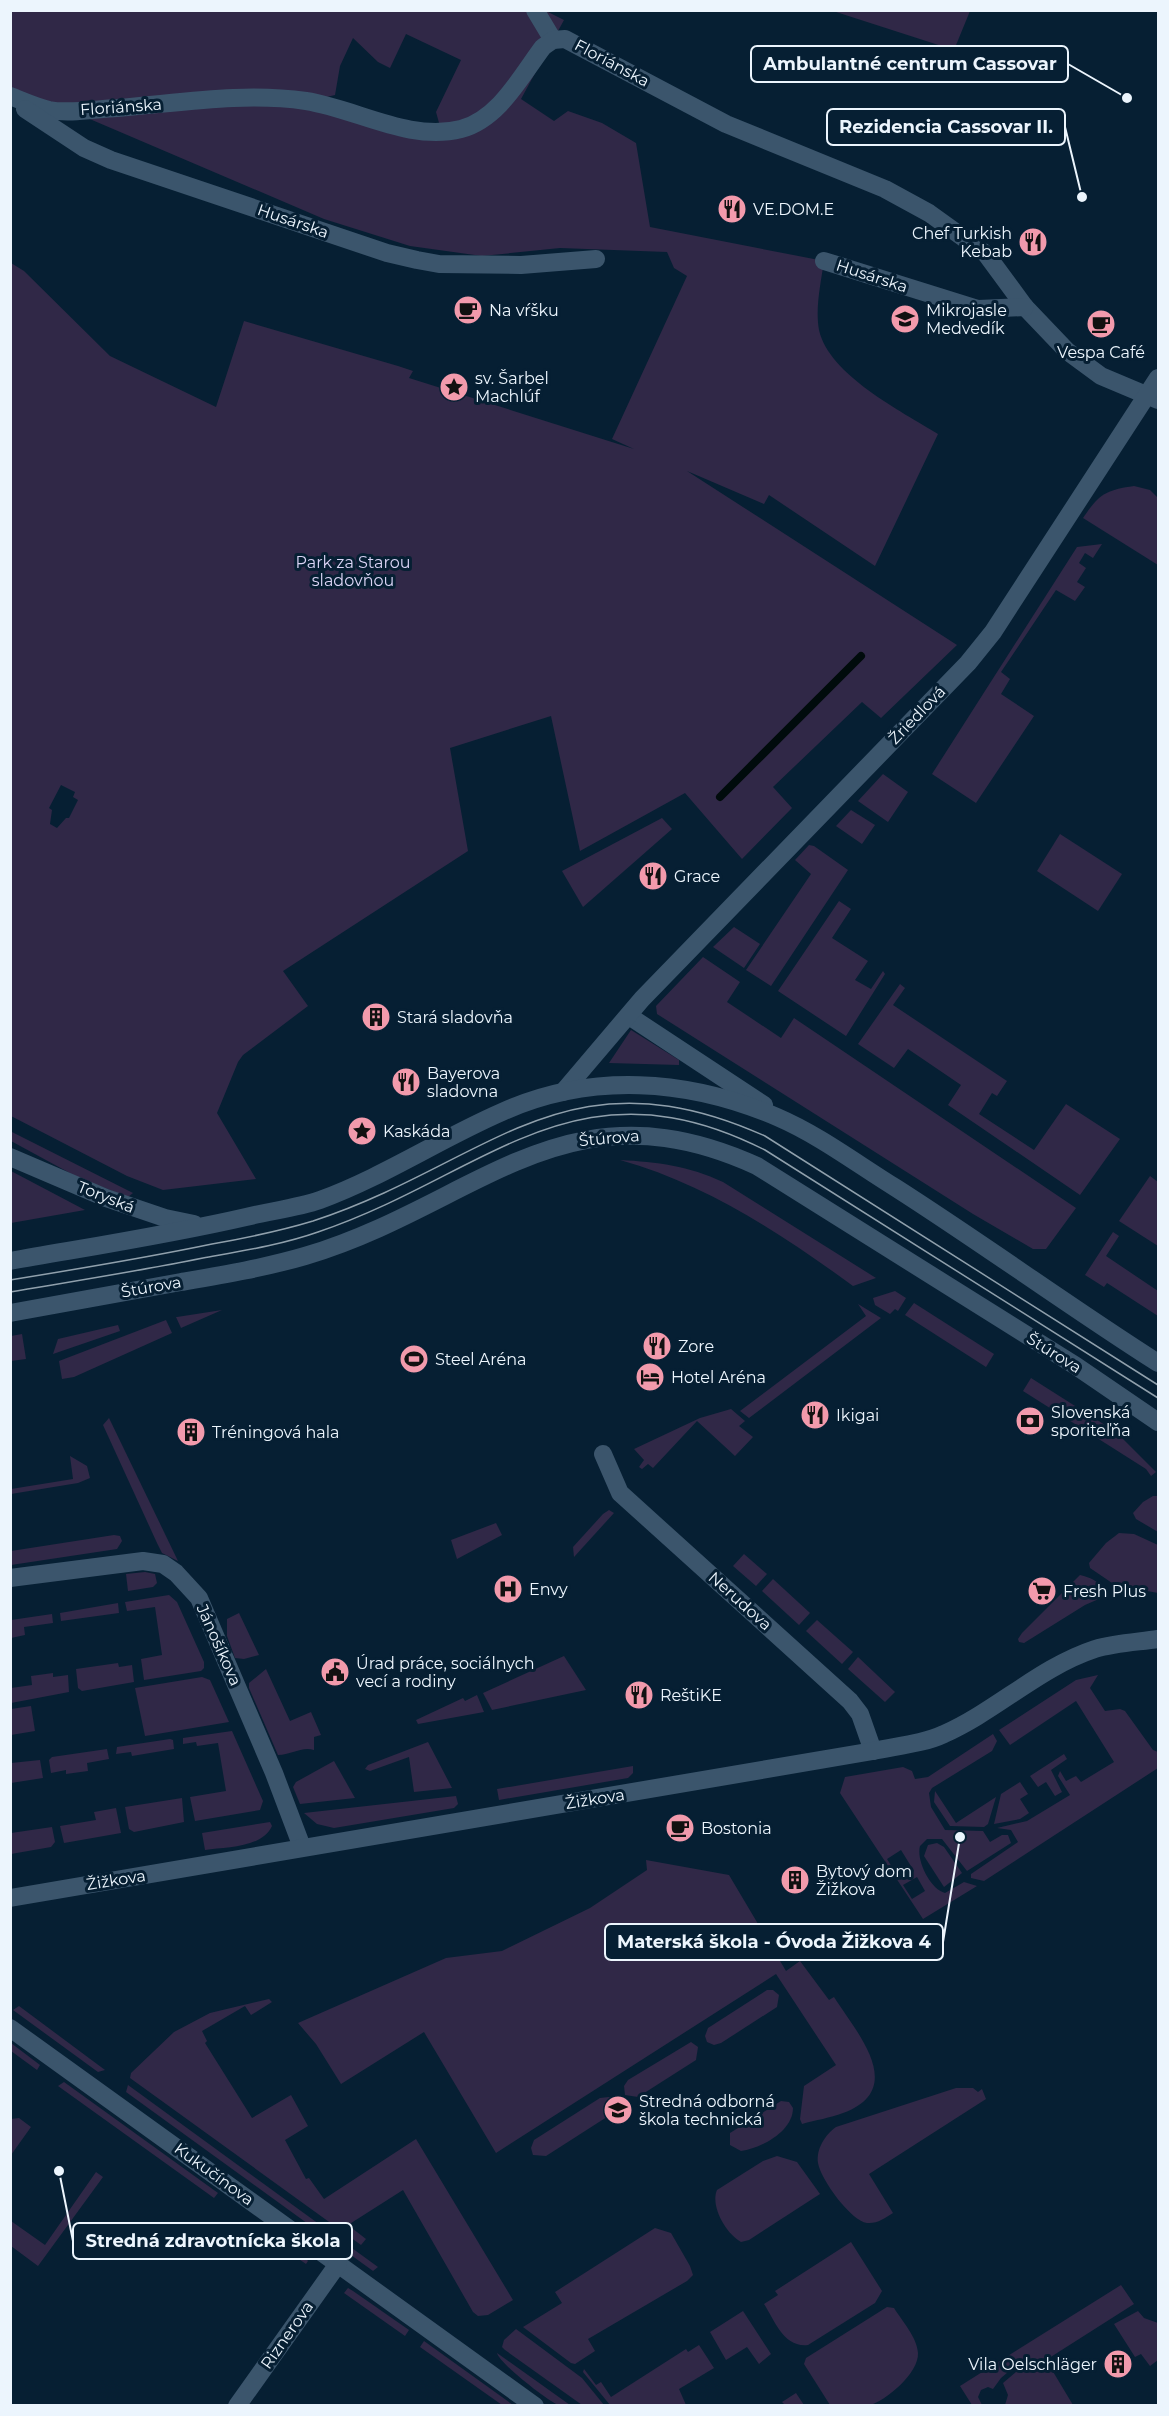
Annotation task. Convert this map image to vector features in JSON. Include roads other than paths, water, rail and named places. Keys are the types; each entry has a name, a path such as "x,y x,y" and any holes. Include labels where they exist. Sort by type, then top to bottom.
{"street":[{"path":"535,10 553,40"},
{"name":"Floriánska","path":"10,98 60,111 245,96 308,101 410,129 427,131 460,129 479,121 495,109 543,47 553,40 573,41 726,124 885,189 929,213 986,254 1044,329 1089,368 1152,398"},
{"name":"Husárska","path":"10,98 77,145 111,160 387,253 439,264 521,265 596,259"},
{"name":"Husárska","path":"824,261 978,309 1025,307"},
{"name":"Žriedlová","path":"563,1092 702,937 968,663 993,632 1152,398 1158,378"},
{"path":"629,1016 798,1128 972,1237 1072,1308 1158,1363"},
{"path":"10,1261 206,1226 317,1201 363,1182 500,1113 563,1092 629,1084 673,1087 726,1099 798,1128"},
{"name":"Štúrova","path":"10,1312 242,1271 305,1256 385,1227 504,1166 555,1145 601,1136 656,1136 702,1144 757,1166 1112,1389 1158,1422"},
{"name":"Toryská","path":"10,1157 106,1198 165,1218 206,1226"},
{"name":"Nerudova","path":"603,1454 620,1493 850,1701 860,1714 873,1751"},
{"name":"Jánošíkova","path":"10,1578 143,1561 163,1564 176,1573 199,1598 274,1773 302,1847"},
{"name":"Žižkova","path":"10,1898 873,1751 942,1736 1070,1659 1097,1649 1158,1639"},
{"name":"Kukučínova","path":"10,2028 535,2406"},
{"name":"Riznerova","path":"237,2406 338,2264"}],"waterway":[{"path":"720,797 861,656"}],"tram line":[{"path":"10,1280 162,1254 301,1225 375,1197 530,1123 580,1108 634,1103 695,1111 765,1136 1158,1385"},
{"path":"10,1292 290,1241 378,1208 534,1134 585,1119 639,1114 698,1124 765,1150 1158,1398"}],"place":[{"name":"Ambulantné centrum Cassovar","path":"1127,98"},
{"name":"Rezidencia Cassovar II.","path":"1082,197"},
{"name":"VE.DOM.E","path":"732,209"},
{"name":"Chef Turkish Kebab","path":"1033,242"},
{"name":"Na vŕšku","path":"468,310"},
{"name":"Mikrojasle Medvedík","path":"905,319"},
{"name":"Vespa Café","path":"1101,324"},
{"name":"sv. Šarbel Machlúf","path":"454,387"},
{"name":"Grace","path":"653,876"},
{"name":"Stará sladovňa","path":"376,1017"},
{"name":"Bayerova sladovna","path":"406,1082"},
{"name":"Kaskáda","path":"362,1131"},
{"name":"Zore","path":"657,1346"},
{"name":"Steel Aréna","path":"414,1359"},
{"name":"Hotel Aréna","path":"650,1377"},
{"name":"Ikigai","path":"815,1415"},
{"name":"Slovenská sporiteľňa","path":"1030,1421"},
{"name":"Tréningová hala","path":"191,1432"},
{"name":"Envy","path":"508,1589"},
{"name":"Fresh Plus","path":"1042,1591"},
{"name":"Úrad práce, sociálnych vecí a rodiny","path":"335,1672"},
{"name":"ReštiKE","path":"639,1695"},
{"name":"Bostonia","path":"680,1828"},
{"name":"Materská škola - Óvoda Žižkova 4","path":"960,1837"},
{"name":"Bytový dom Žižkova","path":"795,1880"},
{"name":"Stredná odborná škola technická","path":"618,2110"},
{"name":"Stredná zdravotnícka škola","path":"59,2171"},
{"name":"Vila Oelschläger","path":"1118,2364"}],"park label":[{"name":"Park za Starou sladovňou","path":"353,571"}]}
